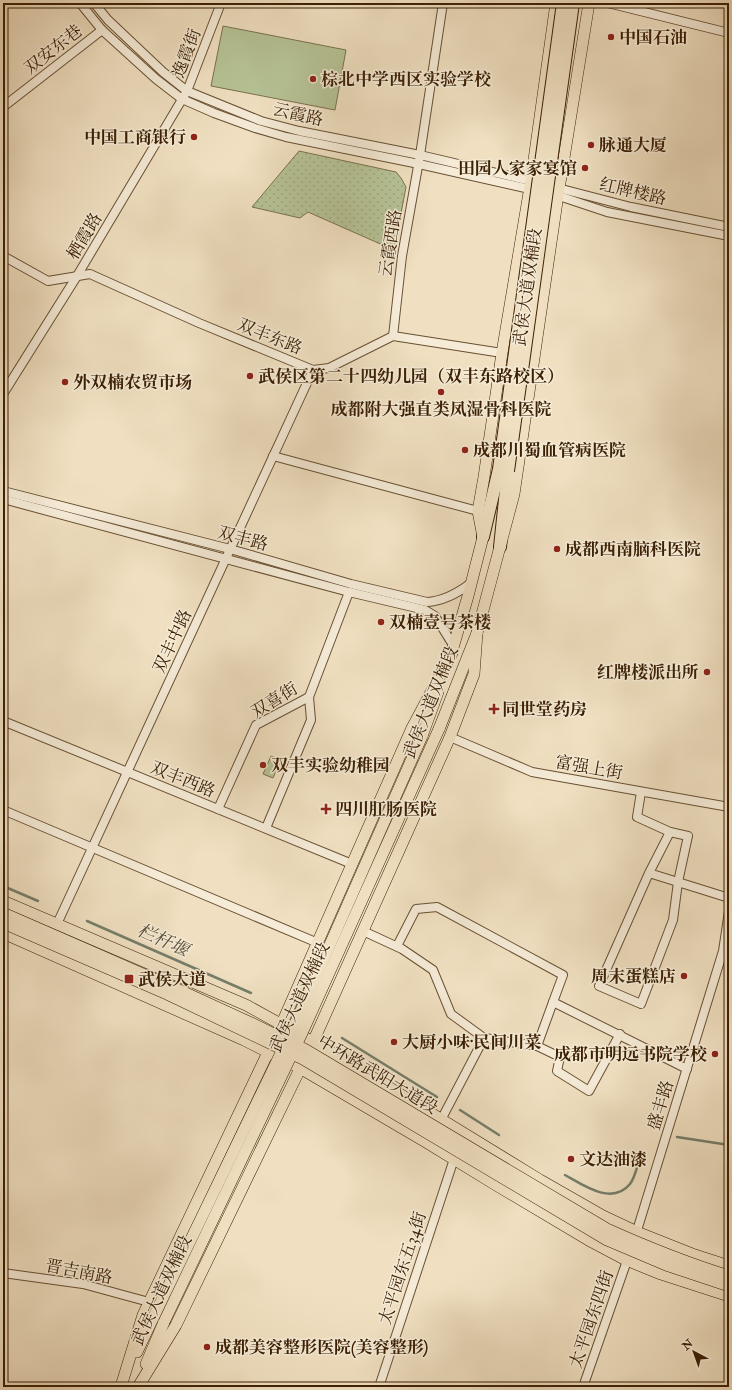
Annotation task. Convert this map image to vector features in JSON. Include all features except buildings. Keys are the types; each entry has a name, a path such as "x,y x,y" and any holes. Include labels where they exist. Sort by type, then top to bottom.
{"highway":[{"path":"500,547 503,470 563,3"},
{"path":"482,537 503,470 573,3"}],"main road":[{"name":"武侯大道双楠段","path":"137,1387 159,1319 295,1024 422,736 452,649 471,583 482,537 478,511 502,353 531,185 556,3"},
{"name":"武侯大道双楠段","path":"121,1385 159,1319 302,1033 439,729 477,633 514,494 559,191 589,3"},
{"path":"137,1387 176,1325 301,1069 450,736 474,674 477,633"},
{"path":"121,1385 143,1315 282,1024 412,728 452,649"},
{"path":"3,900 246,1005 333,1053 540,1180 602,1216 637,1232 695,1255 729,1266"},
{"name":"中环路武阳大道段","path":"3,913 184,992 306,1050 606,1229 700,1267 729,1276"},
{"name":"中环路武阳大道段","path":"3,923 167,994 303,1059 607,1240 666,1265 729,1286"},
{"path":"3,933 269,1052 301,1069 592,1242 627,1260 658,1273 729,1296"}],"street":[{"path":"80,3 102,30 156,79 182,99 214,113 255,128 286,137 559,191"},
{"name":"云霞路","path":"94,3 108,20 163,72 187,91 261,121 299,131 420,155 531,185"},
{"name":"逸霞街","path":"187,91 221,3"},
{"name":"云霞西路","path":"393,336 402,256 419,164 444,3"},
{"path":"608,3 729,33"},
{"name":"双安东巷","path":"3,107 102,30"},
{"name":"栖霞路","path":"3,394 77,276 187,91"},
{"name":"红牌楼路","path":"559,191 729,227"},
{"name":"红牌楼路","path":"559,191 607,212 729,236"},
{"name":"双丰东路","path":"3,256 48,281 90,274 199,323 313,370 329,368 393,336"},
{"path":"393,336 502,353"},
{"name":"双丰中路","path":"57,924 313,370"},
{"path":"274,456 478,511"},
{"name":"双丰路","path":"3,492 230,549 351,584 427,602 436,602 446,598 460,591 471,583"},
{"name":"双丰路","path":"3,499 349,592 425,610 435,616 452,649"},
{"name":"双喜街","path":"218,809 256,725 309,697 349,592"},
{"path":"266,828 311,720 309,697"},
{"name":"双丰西路","path":"3,721 352,864"},
{"name":"富强上街","path":"450,736 532,772 729,807"},
{"path":"641,792 637,817 670,832 688,836 678,882 672,920 641,1004 599,986 649,873 670,832"},
{"path":"3,810 318,943"},
{"path":"649,873 729,898"},
{"path":"397,946 416,909 437,908 563,975 537,1046"},
{"name":"盛丰路","path":"627,1260 687,1068 726,952 729,911"},
{"path":"363,931 397,946 433,970 451,1014 484,1038 537,1046 560,1057 557,1071 589,1091 620,1034"},
{"path":"553,1002 687,1068"},
{"path":"442,1120 484,1038"},
{"name":"太平园东五34街","path":"379,1387 454,1159"},
{"name":"太平园东四街","path":"584,1387 627,1260"},
{"name":"晋吉南路","path":"3,1273 83,1284 149,1302"}],"green space":[{"path":"223,26 346,50 335,110 211,86"},
{"path":"299,151 396,172 406,187 394,250 308,212 300,218 252,207"},
{"path":"271,756 281,760 273,778 263,774"}],"waterway":[{"name":"栏杆堰","path":"3,886 38,901"},
{"name":"栏杆堰","path":"87,921 251,993"},
{"name":"栏杆堰","path":"342,1038 437,1097"},
{"name":"栏杆堰","path":"460,1110 499,1135"},
{"name":"栏杆堰","path":"677,1137 729,1145"},
{"name":"栏杆堰","path":"565,1175 598,1192 615,1193 623,1190 630,1184 641,1155"}],"place":[{"name":"中国石油","path":"611,37"},
{"name":"棕北中学西区实验学校","path":"313,79"},
{"name":"中国工商银行","path":"194,137"},
{"name":"脉通大厦","path":"591,145"},
{"name":"田园人家家宴馆","path":"585,168"},
{"name":"武侯区第二十四幼儿园（双丰东路校区）","path":"250,376"},
{"name":"外双楠农贸市场","path":"65,382"},
{"name":"成都附大强直类凤湿骨科医院","path":"441,392"},
{"name":"成都川蜀血管病医院","path":"465,450"},
{"name":"成都西南脑科医院","path":"557,549"},
{"name":"双楠壹号茶楼","path":"381,622"},
{"name":"红牌楼派出所","path":"707,672"},
{"name":"同世堂药房","path":"494,709"},
{"name":"双丰实验幼稚园","path":"263,765"},
{"name":"四川肛肠医院","path":"326,809"},
{"name":"周末蛋糕店","path":"684,976"},
{"name":"武侯大道","path":"129,979"},
{"name":"大厨小味·民间川菜","path":"394,1042"},
{"name":"成都市明远书院学校","path":"715,1054"},
{"name":"文达油漆","path":"571,1159"},
{"name":"成都美容整形医院(美容整形)","path":"207,1347"}]}
